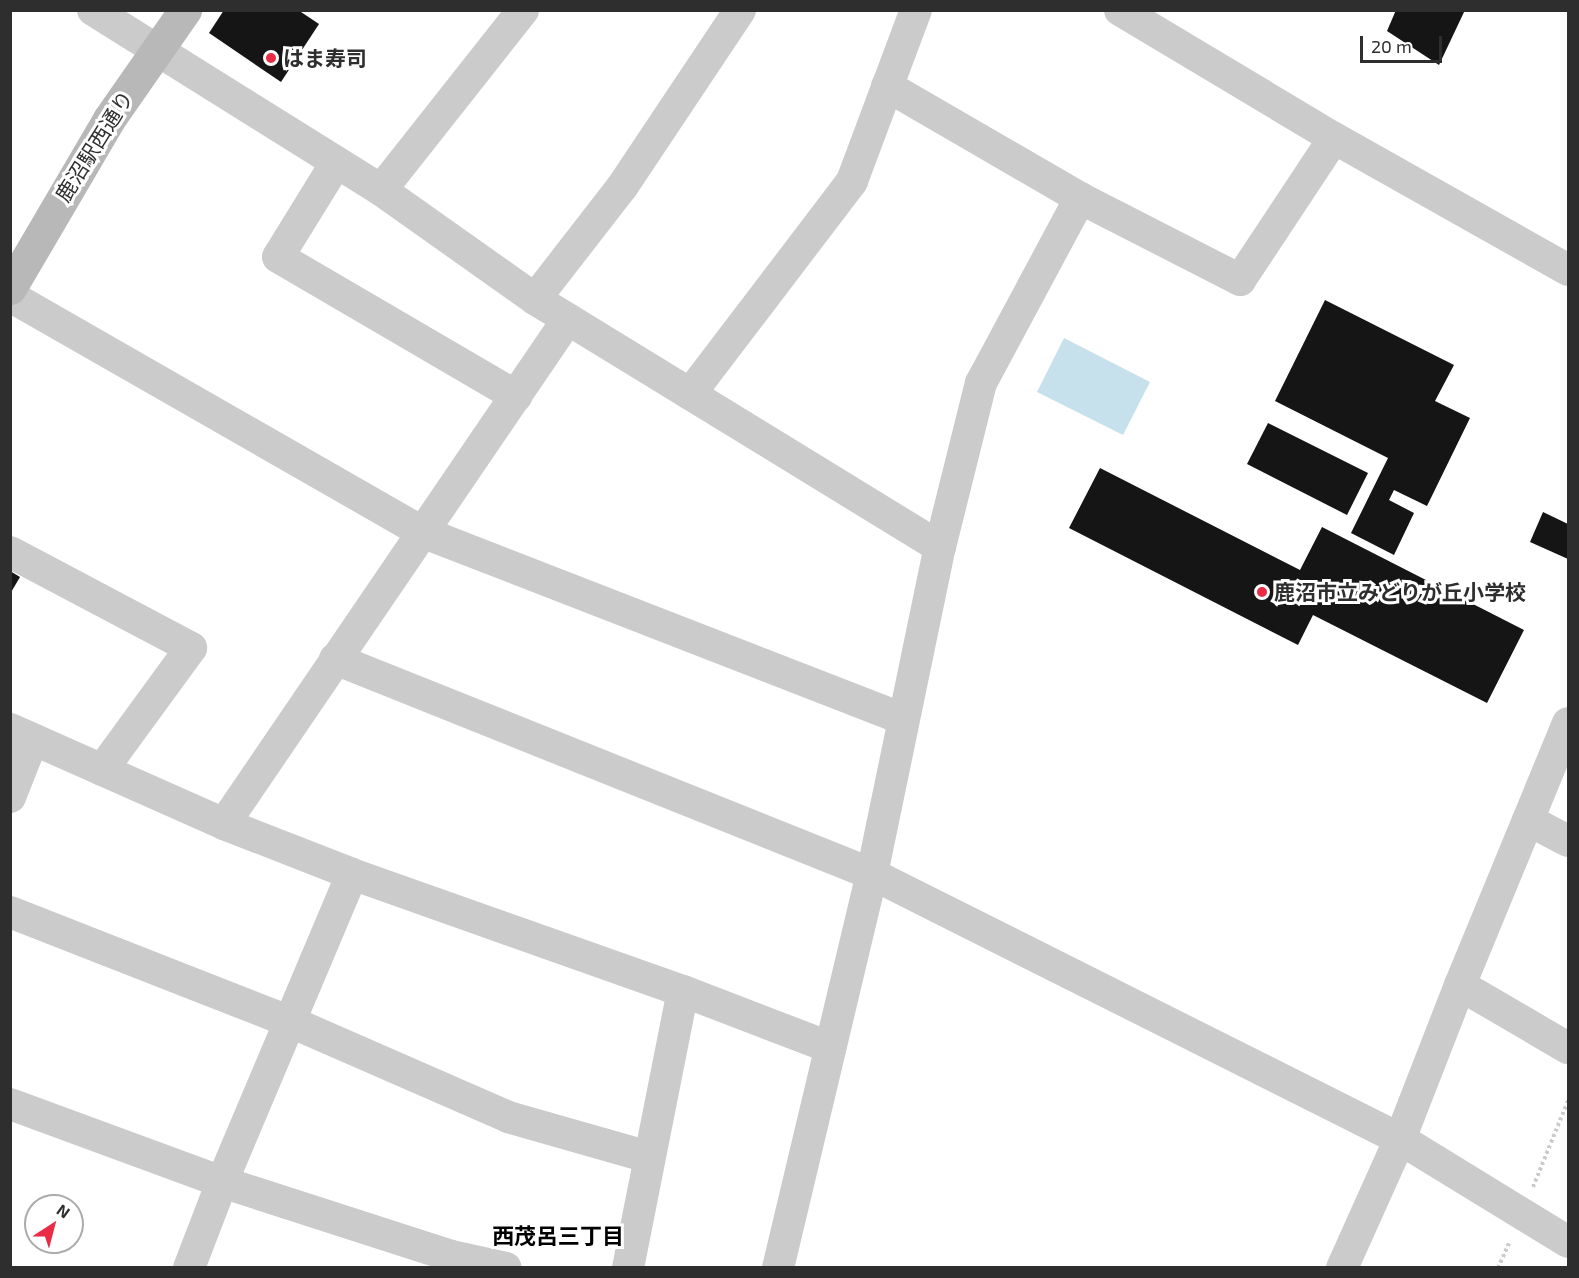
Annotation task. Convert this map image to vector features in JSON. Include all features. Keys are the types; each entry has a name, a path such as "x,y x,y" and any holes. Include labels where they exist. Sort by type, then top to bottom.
{"street":[{"path":"93,10 381,190 535,299 940,547"},
{"name":"鹿沼駅西通り","path":"10,288 109,119 185,10"},
{"path":"381,190 523,10"},
{"path":"535,299 622,188 740,10"},
{"path":"690,394 852,181 916,10"},
{"path":"1120,10 1334,138 1569,270"},
{"path":"887,86 1080,198 1240,280 1334,138"},
{"path":"336,163 278,257 516,396"},
{"path":"778,1268 872,874 940,547 981,382 1080,198"},
{"path":"10,296 422,532 903,719"},
{"path":"224,824 568,319"},
{"path":"10,552 191,648 102,770"},
{"path":"336,659 872,874 1400,1139 1569,1242"},
{"path":"1342,1268 1400,1139 1460,985 1569,723"},
{"path":"10,797 22,734 224,824 352,874 683,991 829,1047"},
{"path":"1528,820 1569,841"},
{"path":"189,1268 222,1182 352,874"},
{"path":"10,912 291,1022 508,1117 648,1157"},
{"path":"1460,985 1569,1048"},
{"path":"628,1268 648,1157 683,991"},
{"path":"10,1104 222,1182 451,1256 506,1268"}],"path":[{"path":"1522,1213 1569,1101"}],"water":[{"path":"1064,338 1150,382 1123,435 1037,392"}],"building":[{"name":"はま寿司","path":"224,10 298,10 319,24 281,82 209,33"},
{"path":"1396,10 1465,10 1439,65 1387,31"},
{"path":"1325,300 1454,365 1435,401 1470,418 1427,506 1394,490 1389,500 1414,513 1394,555 1351,533 1388,458 1275,401"},
{"path":"1268,423 1368,473 1347,515 1247,464"},
{"path":"1100,468 1300,570 1322,527 1524,630 1487,703 1313,615 1298,645 1069,528"},
{"path":"1543,512 1568,524 1568,559 1530,542"},
{"path":"10,571 20,577 10,594"}],"place":[{"name":"はま寿司","path":"271,58"},
{"name":"鹿沼市立みどりが丘小学校","path":"1262,592"}],"district":[{"name":"西茂呂三丁目","path":"558,1236"}]}
